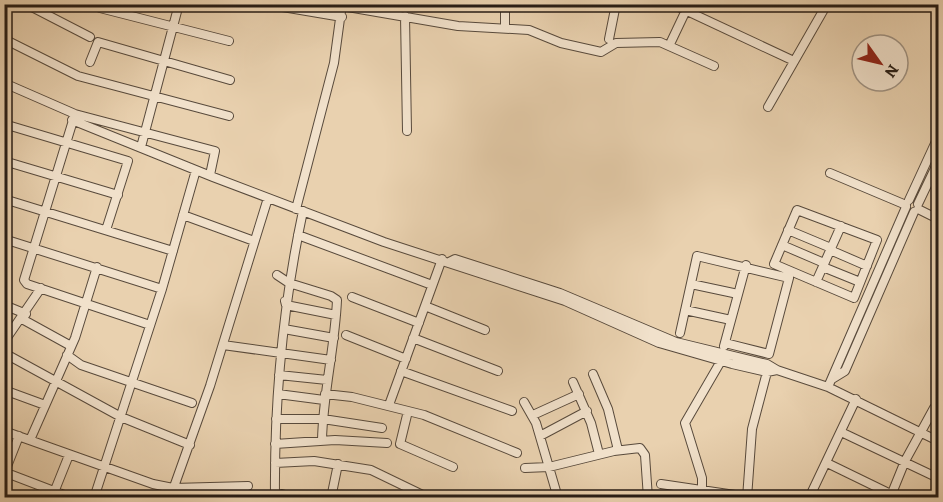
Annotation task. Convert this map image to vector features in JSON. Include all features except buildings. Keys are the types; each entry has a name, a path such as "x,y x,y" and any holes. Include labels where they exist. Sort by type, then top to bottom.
{"street":[{"path":"26,4 90,37"},
{"path":"141,147 179,4"},
{"path":"265,4 289,6 342,17"},
{"path":"505,4 505,27"},
{"path":"609,39 616,4"},
{"path":"672,4 687,8 794,61"},
{"path":"768,107 827,4"},
{"path":"297,498 275,495 279,375 286,305 300,210 342,17 342,5 458,26 529,30 561,43 604,52 616,43 660,42 670,44 714,66"},
{"path":"100,8 229,41"},
{"path":"670,44 687,8"},
{"path":"405,16 407,131"},
{"path":"4,39 78,76 229,116"},
{"path":"90,63 98,42 164,63 230,80"},
{"path":"4,83 141,147 300,210 445,260 462,268 565,301 659,343 722,357 767,372 777,370"},
{"path":"74,117 146,131 215,151 210,176"},
{"path":"74,117 65,140 24,280 27,284 150,325"},
{"path":"4,124 65,140 128,161 106,230"},
{"path":"829,383 874,277 939,137"},
{"path":"4,160 118,195"},
{"path":"829,383 845,371 939,162"},
{"path":"94,498 162,289 196,170"},
{"path":"830,173 907,204"},
{"path":"170,498 223,345 268,198"},
{"path":"4,199 173,251"},
{"path":"907,204 908,211 917,208 939,219"},
{"path":"797,210 841,226 878,240 855,298 774,264 797,210"},
{"path":"183,215 254,241"},
{"path":"816,282 841,226"},
{"path":"788,230 831,249 864,273"},
{"path":"298,235 432,285"},
{"path":"4,239 162,289"},
{"path":"782,245 823,265 864,273 884,281"},
{"path":"680,333 697,256 746,265 789,278 769,354 725,343"},
{"path":"389,405 432,285 445,260"},
{"path":"702,498 704,489 686,423 722,357 746,265"},
{"path":"30,440 71,346 97,267"},
{"path":"277,275 289,283 334,297 336,315 324,397 322,440"},
{"path":"691,284 738,294"},
{"path":"4,342 24,317 41,288"},
{"path":"282,295 286,305"},
{"path":"352,297 418,323"},
{"path":"4,305 71,346"},
{"path":"286,305 336,315"},
{"path":"425,306 485,330"},
{"path":"862,306 871,311"},
{"path":"685,309 731,320"},
{"path":"284,329 334,338"},
{"path":"346,335 406,359"},
{"path":"413,338 498,371"},
{"path":"223,345 331,360"},
{"path":"751,360 754,350"},
{"path":"4,353 121,417 190,445"},
{"path":"67,356 81,365 192,403"},
{"path":"722,357 767,363 777,370 829,383 939,441"},
{"path":"401,371 512,411"},
{"path":"661,484 750,497 752,429 767,372"},
{"path":"593,374 608,409 618,450"},
{"path":"279,375 327,380"},
{"path":"573,382 587,411 599,454"},
{"path":"4,390 45,405"},
{"path":"278,394 389,405 517,453"},
{"path":"533,415 579,394"},
{"path":"826,498 811,495 856,399"},
{"path":"524,402 533,415 558,498"},
{"path":"827,463 893,496 905,461 938,405"},
{"path":"408,411 400,444 453,467"},
{"path":"540,436 587,411"},
{"path":"276,419 323,419 382,428"},
{"path":"4,431 104,468 173,488 248,486"},
{"path":"841,432 939,478"},
{"path":"19,436 5,473 72,498"},
{"path":"275,444 322,440 387,443"},
{"path":"525,468 549,467 599,454 642,447 648,498"},
{"path":"55,490 69,455"},
{"path":"275,463 314,461 371,470 413,495 429,498"},
{"path":"331,498 338,464"},
{"path":"509,496 520,498"}]}
